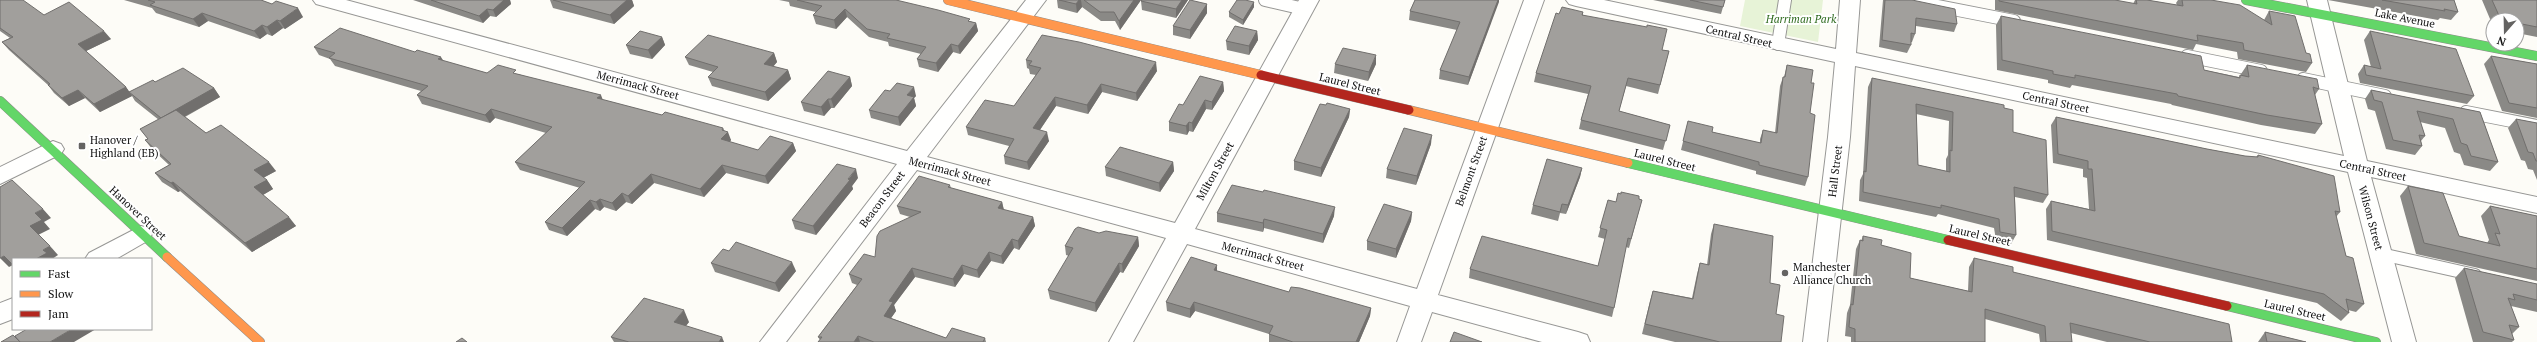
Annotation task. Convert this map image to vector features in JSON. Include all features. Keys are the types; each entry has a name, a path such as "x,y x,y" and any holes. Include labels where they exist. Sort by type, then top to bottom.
{"street":[{"name":"Laurel Street","path":"948,0 2376,342"},
{"name":"Beacon Street","path":"772,342 1036,0"},
{"name":"Belmont Street","path":"1409,342 1534,0"},
{"name":"Central Street","path":"1576,0 2537,205"},
{"name":"Hall Street","path":"1815,342 1839,137 1844,57 1850,0"},
{"name":"Lake Avenue","path":"2246,0 2319,7 2537,56"},
{"name":"Merrimack Street","path":"330,1 1578,342"},
{"name":"Milton Street","path":"1121,342 1269,76 1307,4"},
{"name":"Wilson Street","path":"2319,7 2336,86 2404,342"},
{"name":"Hanover Street","path":"0,100 141,234 260,342"},
{"path":"0,176 53,149"},
{"path":"99,258 141,234"},
{"path":"0,315 12,308"}],"lane":[{"path":"1265,0 1307,4"},
{"path":"1778,44 1785,0"},
{"path":"1907,0 2024,23"},
{"path":"2172,53 2273,73"},
{"path":"2289,76 2398,98"},
{"path":"2452,109 2537,126"},
{"path":"2381,254 2491,279"}],"green space":[{"name":"Harriman Park","path":"1745,0 1823,0 1818,42 1740,26"}],"building":[{"path":"0,0 23,0 44,15 69,2 104,31 78,44 126,87 94,104 78,90 62,98 48,85 50,84 2,42 13,37 0,28"},
{"path":"148,0 261,0 272,4 276,1 298,8 280,21 277,20 267,27 262,25 254,31 202,13 193,19 150,5 155,2"},
{"path":"431,0 504,0 493,10 487,9 479,16"},
{"path":"553,0 627,0 610,15"},
{"path":"797,0 896,0 970,19 968,21 976,23 958,46 951,44 936,63 917,59 926,47 887,38 890,34 867,29 845,9 834,20 813,15 822,6"},
{"path":"1059,0 1079,0 1076,4"},
{"path":"1084,0 1134,0 1119,21 1114,12 1100,12"},
{"path":"1182,0 1176,9 1141,1"},
{"path":"1190,0 1207,4 1190,30 1173,26"},
{"path":"1237,0 1254,2 1243,20 1229,12"},
{"path":"1415,0 1498,0 1469,77 1440,70 1460,22 1410,11"},
{"path":"1690,0 1725,0 1723,7"},
{"path":"1885,0 1912,0 1955,9 1957,24 1916,18 1915,34 1911,33 1911,45 1882,40"},
{"path":"1999,0 2115,0 2137,4 2136,0 2147,0 2183,6 2182,0 2211,0 2240,5 2272,25 2269,11 2295,16 2306,53 2310,54 2312,63 2244,50 2243,43 2197,35 2198,41"},
{"path":"2382,0 2454,0 2458,12 2444,9 2445,11"},
{"path":"2492,0 2537,0 2537,27 2525,25 2525,12 2497,12"},
{"path":"1562,7 1583,12 1582,15 1647,27 1647,25 1667,29 1662,50 1669,51 1660,85 1628,78 1619,111 1670,125 1666,141 1581,120 1591,86 1536,73 1556,13 1559,14"},
{"path":"2001,16 2201,56 2204,70 2240,78 2240,75 2249,77 2247,65 2317,79 2319,89 2313,87 2322,124 2267,115 2178,96 2177,94 2075,75 2075,78 2053,74 2053,71 2002,60"},
{"path":"1235,26 1257,31 1249,46 1226,41"},
{"path":"340,28 415,52 417,50 441,57 438,59 487,73 498,65 516,70 513,73 601,95 597,98 662,115 665,112 723,128 722,130 728,132 721,139 758,150 770,136 793,143 765,176 722,165 700,189 651,174 628,196 622,193 612,203 600,199 596,202 590,200 562,228 545,222 585,182 515,162 552,127 491,109 485,115 417,95 428,86 329,58 335,53 314,47"},
{"path":"640,31 662,37 648,50 626,45"},
{"path":"2370,31 2456,49 2474,96 2366,75 2364,65 2381,69"},
{"path":"708,35 774,53 764,64 788,70 765,92 708,77 718,67 685,57"},
{"path":"1042,35 1079,42 1156,62 1136,93 1101,84 1087,105 1055,97 1033,128 1047,132 1027,162 1004,156 1014,139 966,127 985,100 1014,106 1041,68 1029,65 1032,61 1026,60"},
{"path":"1343,48 1376,55 1369,72 1335,64"},
{"path":"2491,56 2537,64 2537,108 2509,103"},
{"path":"1787,65 1813,70 1811,83 1814,83 1810,113 1815,115 1808,177 1759,165 1759,162 1683,141 1688,121 1713,127 1712,132 1761,143 1763,130 1777,133 1783,77 1785,77"},
{"path":"183,68 214,88 161,118 129,92 153,80 155,82"},
{"path":"828,71 850,77 831,99 828,99 821,107 801,102"},
{"path":"1200,76 1223,82 1212,102 1205,100 1192,123 1189,122 1186,126 1169,122 1179,104 1183,105"},
{"path":"1872,78 2004,105 2004,108 2013,110 2013,132 2046,140 2048,195 2014,187 2016,235 2000,232 1999,219 1941,205 1941,208 1863,192 1864,171 1866,172","holes":["1916,104 1953,112 1950,172 1918,165"]},
{"path":"897,83 914,87 907,95 914,97 898,117 869,110 885,90 890,91"},
{"path":"2371,90 2480,112 2498,162 2471,156 2467,145 2461,143 2453,119 2417,111 2425,136 2419,135 2422,146 2393,140 2382,102 2374,100"},
{"path":"1327,103 1350,109 1321,168 1294,161 1320,104 1326,105"},
{"path":"176,110 206,133 221,125 269,162 254,170 267,180 254,187 289,217 245,243 173,182 171,183 155,173 171,164 145,140 148,139 140,129"},
{"path":"2056,117 2207,149 2245,156 2258,157 2258,155 2334,176 2340,212 2335,211 2346,256 2353,258 2364,304 2346,299 2349,313 2324,294 2052,231 2051,201 2095,211 2092,169 2088,169 2088,161 2058,154"},
{"path":"2516,119 2537,123 2537,161 2533,153 2528,152"},
{"path":"1404,128 1432,135 1417,176 1387,169"},
{"path":"1120,147 1173,162 1159,183 1105,167"},
{"path":"1547,159 1582,168 1568,205 1562,204 1560,212 1533,205"},
{"path":"837,164 856,169 848,179 850,180 813,226 792,220"},
{"path":"919,176 950,185 948,187 1002,202 998,208 1033,217 1018,241 1012,239 1001,256 989,252 977,270 962,265 953,279 912,268 889,301 893,302 884,316 946,338 952,328 985,338 983,342 874,342 858,336 854,342 818,342 822,337 818,337 862,279 849,274 864,254 875,257 877,236 880,231 921,212 897,206"},
{"path":"12,180 43,209 35,213 42,220 30,226 50,246 43,250 47,253 38,258 12,258 12,264 4,256 0,258 0,187"},
{"path":"1232,185 1263,192 1264,190 1335,207 1323,234 1264,219 1263,223 1217,213"},
{"path":"2408,186 2443,193 2459,236 2500,246 2495,233 2500,234 2490,206 2537,216 2537,269 2424,243"},
{"path":"1621,192 1639,196 1639,199 1642,200 1631,239 1628,238 1614,308 1470,269 1482,236 1598,266 1607,230 1600,228 1608,200 1616,202 1618,193 1621,194"},
{"path":"1384,204 1412,212 1396,249 1367,241"},
{"path":"1714,224 1773,236 1770,283 1780,285 1776,314 1784,316 1781,342 1720,342 1645,324 1653,291 1693,299 1700,263 1709,265"},
{"path":"1078,227 1099,233 1106,231 1138,237 1122,264 1119,263 1095,303 1048,290 1073,248 1065,246 1075,229"},
{"path":"1863,236 1882,240 1881,245 1911,253 1910,278 1972,292 1974,258 2013,267 2013,272 2229,324 2232,342 2150,342 2070,323 2072,342 2046,342 2045,326 1985,309 1985,342 1855,342 1855,329 1849,327 1851,304 1853,305 1860,240 1863,241"},
{"path":"736,242 792,262 775,283 711,263 723,249 729,251"},
{"path":"1191,257 1217,265 1214,270 1289,292 1291,287 1300,288 1371,308 1356,342 1293,342 1269,334 1273,326 1194,302 1190,309 1166,302"},
{"path":"2464,268 2537,284 2537,300 2513,294 2515,300 2508,298 2519,327 2509,325 2514,340 2483,332"},
{"path":"644,298 684,310 674,322 722,337 719,342 629,342 611,337"},
{"path":"25,330 70,330 50,342 20,342 15,336"},
{"path":"1454,332 1482,342 1450,342"},
{"path":"2265,332 2306,342 2267,342"},
{"path":"13,335 20,342 1,342"},
{"path":"462,338 467,342 456,342"}],"traffic: fast":[{"path":"2246,0 2537,56"},
{"path":"0,101 167,257"},
{"path":"1628,163 1948,240"},
{"path":"2227,306 2376,342"}],"traffic: slow":[{"path":"948,0 1261,75"},
{"path":"1409,110 1628,163"},
{"path":"167,257 260,342"}],"traffic: jam":[{"path":"1261,75 1409,110"},
{"path":"1948,240 2227,306"}],"place":[{"name":"Hanover / Highland (EB)","path":"82,146"},
{"name":"Manchester Alliance Church","path":"1785,273"}]}
